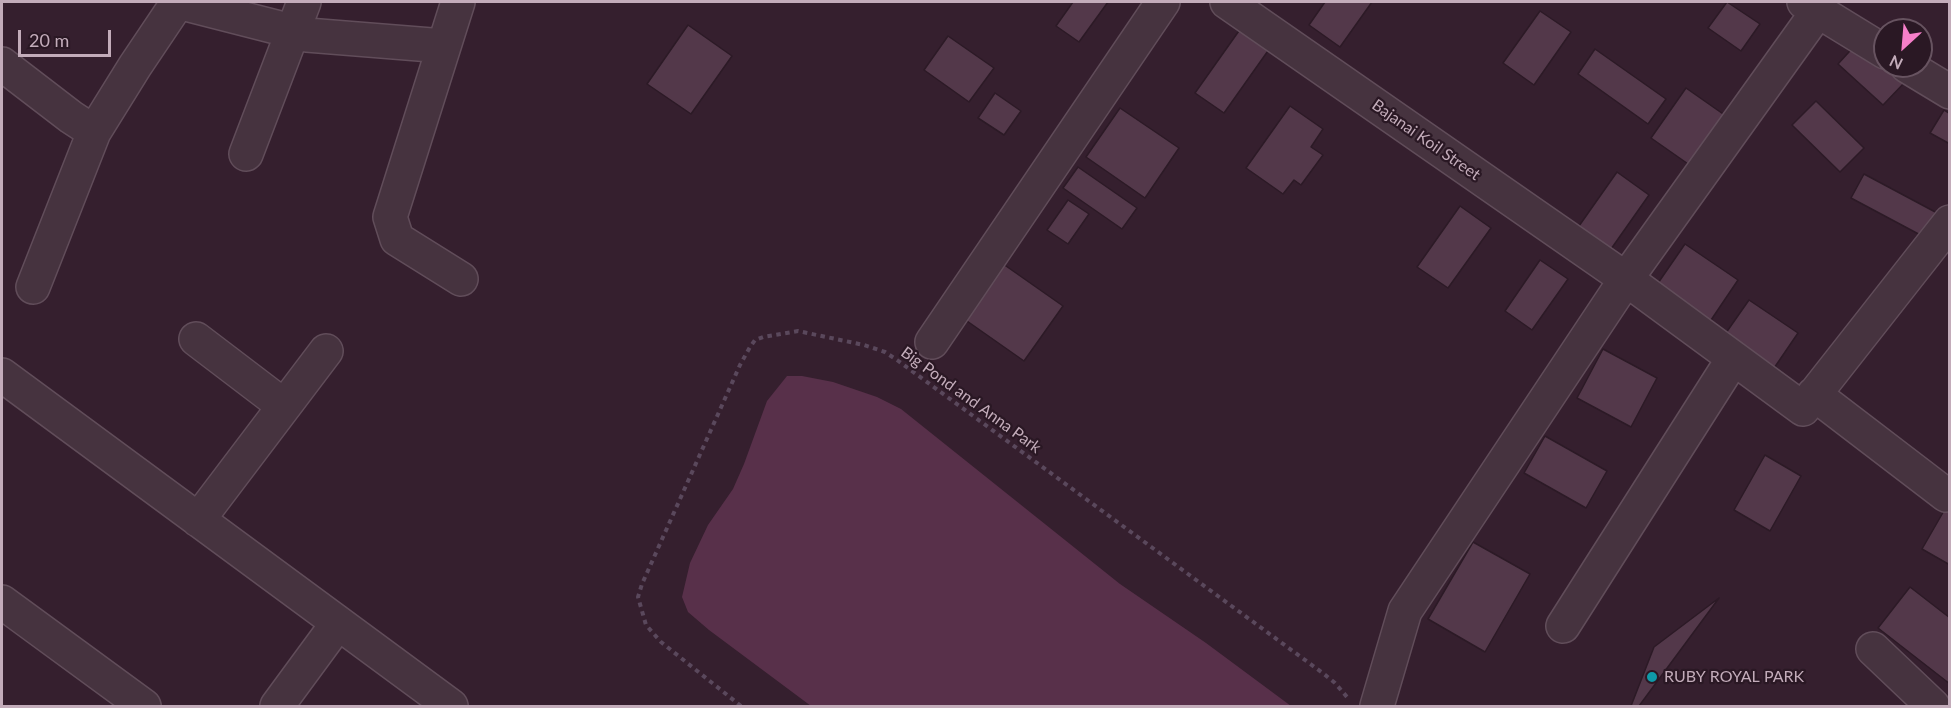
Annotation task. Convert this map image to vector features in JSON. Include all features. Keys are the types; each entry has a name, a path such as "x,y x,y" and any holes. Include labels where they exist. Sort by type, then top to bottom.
{"street":[{"path":"33,287 94,132 178,2 299,17 328,38 444,46"},
{"path":"459,2 390,217 397,239 461,279"},
{"path":"933,342 1163,2"},
{"name":"Bajanai Koil Street","path":"1227,2 1626,279 1803,409 1814,394"},
{"path":"1363,703 1405,611 1811,6 1873,45"},
{"path":"246,154 299,17"},
{"path":"2,64 94,132"},
{"path":"1927,78 1950,92"},
{"path":"1946,495 1814,394 1950,222"},
{"path":"196,339 284,406"},
{"path":"198,520 326,351"},
{"path":"1563,626 1733,359"},
{"path":"2,375 451,706"},
{"path":"2,602 144,706"},
{"path":"277,706 338,622"},
{"path":"1873,649 1933,706"}],"path":[{"name":"Big Pond and Anna Park","path":"741,706 661,642 646,625 638,597 651,562 750,347 755,340 763,337 798,331 864,345 885,352 1324,674 1344,693 1363,703"}],"shaded area":[{"path":"787,376 802,376 833,382 877,397 901,409 1120,584 1206,643 1291,706 811,706 709,630 688,612 682,597 690,563 708,525 733,489 767,401"}],"building":[{"path":"1073,2 1108,2 1079,42 1056,26"},
{"path":"1325,2 1372,2 1340,47 1309,25"},
{"path":"1727,2 1760,24 1741,51 1708,28"},
{"path":"1540,11 1571,32 1534,85 1503,63"},
{"path":"688,25 732,56 691,114 647,84"},
{"path":"1241,28 1270,48 1224,113 1195,93"},
{"path":"948,36 994,68 969,102 924,70"},
{"path":"1859,41 1873,53 1873,78 1901,78 1905,82 1883,105 1838,64"},
{"path":"1595,49 1666,99 1648,124 1578,74"},
{"path":"1686,88 1726,116 1691,166 1651,138"},
{"path":"995,93 1021,111 1004,135 978,118"},
{"path":"1816,101 1864,148 1840,172 1792,125"},
{"path":"1290,106 1323,129 1311,147 1323,155 1301,185 1294,180 1283,194 1246,168"},
{"path":"1120,108 1179,148 1145,198 1086,157"},
{"path":"1944,110 1950,114 1950,144 1930,133"},
{"path":"1078,167 1137,208 1122,229 1063,188"},
{"path":"1617,172 1649,195 1611,249 1579,226"},
{"path":"1864,174 1939,214 1926,238 1851,198"},
{"path":"1068,200 1089,214 1068,244 1047,230"},
{"path":"1460,206 1491,228 1448,288 1417,267"},
{"path":"1685,244 1738,280 1709,323 1656,286"},
{"path":"996,259 1063,306 1024,361 957,314"},
{"path":"1540,260 1568,279 1532,330 1505,311"},
{"path":"1749,300 1798,333 1770,374 1721,340"},
{"path":"1603,349 1657,378 1631,427 1577,398"},
{"path":"1545,436 1607,471 1586,508 1524,473"},
{"path":"1765,455 1801,476 1770,531 1734,510"},
{"path":"1945,509 1950,511 1950,565 1922,549"},
{"path":"1473,542 1530,574 1485,652 1428,619"},
{"path":"1910,587 1950,618 1950,684 1878,628"},
{"name":"RUBY ROYAL PARK","path":"1719,598 1639,706 1631,706 1654,647"}],"place":[{"name":"RUBY ROYAL PARK","path":"1652,677"}]}
